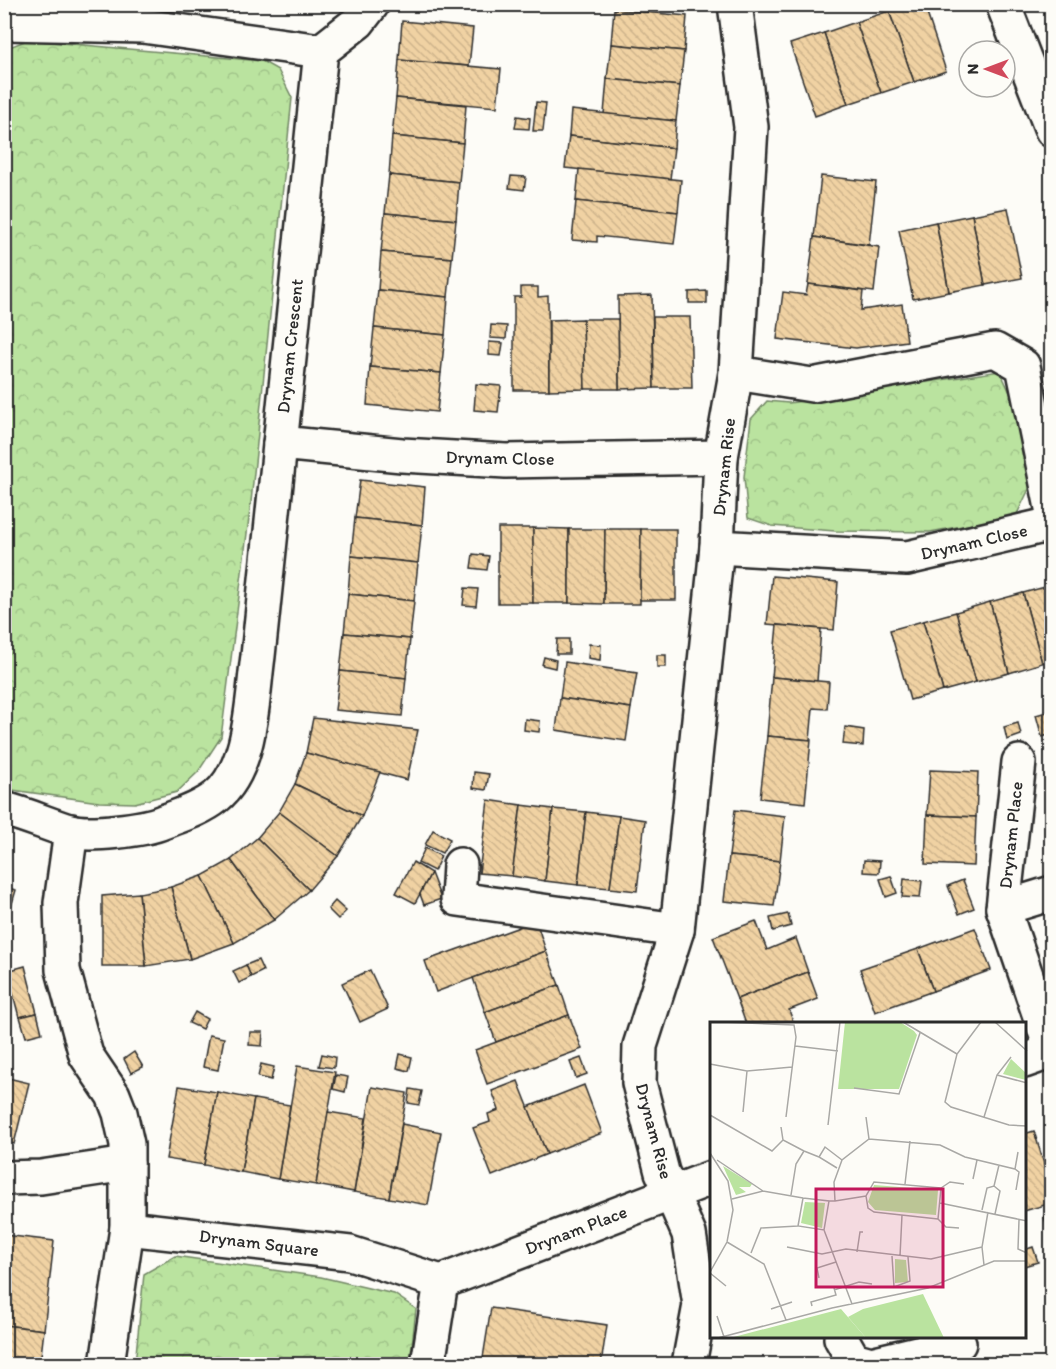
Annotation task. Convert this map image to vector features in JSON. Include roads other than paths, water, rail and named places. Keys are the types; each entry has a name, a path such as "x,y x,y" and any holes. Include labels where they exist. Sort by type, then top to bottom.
{"street":[{"path":"4,23 146,15 321,51 357,22 372,4"},
{"name":"Drynam Rise","path":"688,1365 700,1305 689,1234 662,1172 639,1083 640,1046 677,930 717,547 721,457 736,373 751,127 735,4"},
{"path":"1003,4 1052,130"},
{"name":"Drynam Crescent","path":"4,809 35,817 71,831 144,830 200,808 218,796 234,774 247,741 321,51"},
{"path":"736,373 812,385 995,350 1023,366 1052,508"},
{"name":"Drynam Close","path":"280,442 402,455 506,461 721,457"},
{"name":"Drynam Close","path":"717,547 908,558 1052,524"},
{"name":"Drynam Place","path":"1019,762 1003,908 1052,1051 1026,1060"},
{"path":"71,831 61,903 63,970 86,1055 113,1095 127,1144 128,1228 107,1365"},
{"path":"460,865 458,899 677,930"},
{"name":"Drynam Place","path":"1003,908 1052,893"},
{"path":"4,1178 41,1177 127,1164"},
{"name":"Drynam Place","path":"441,1282 710,1178"},
{"name":"Drynam Square","path":"128,1228 350,1254 441,1282"},
{"path":"428,1365 441,1282"},
{"path":"842,1339 853,1359 871,1364 960,1348"}]}
